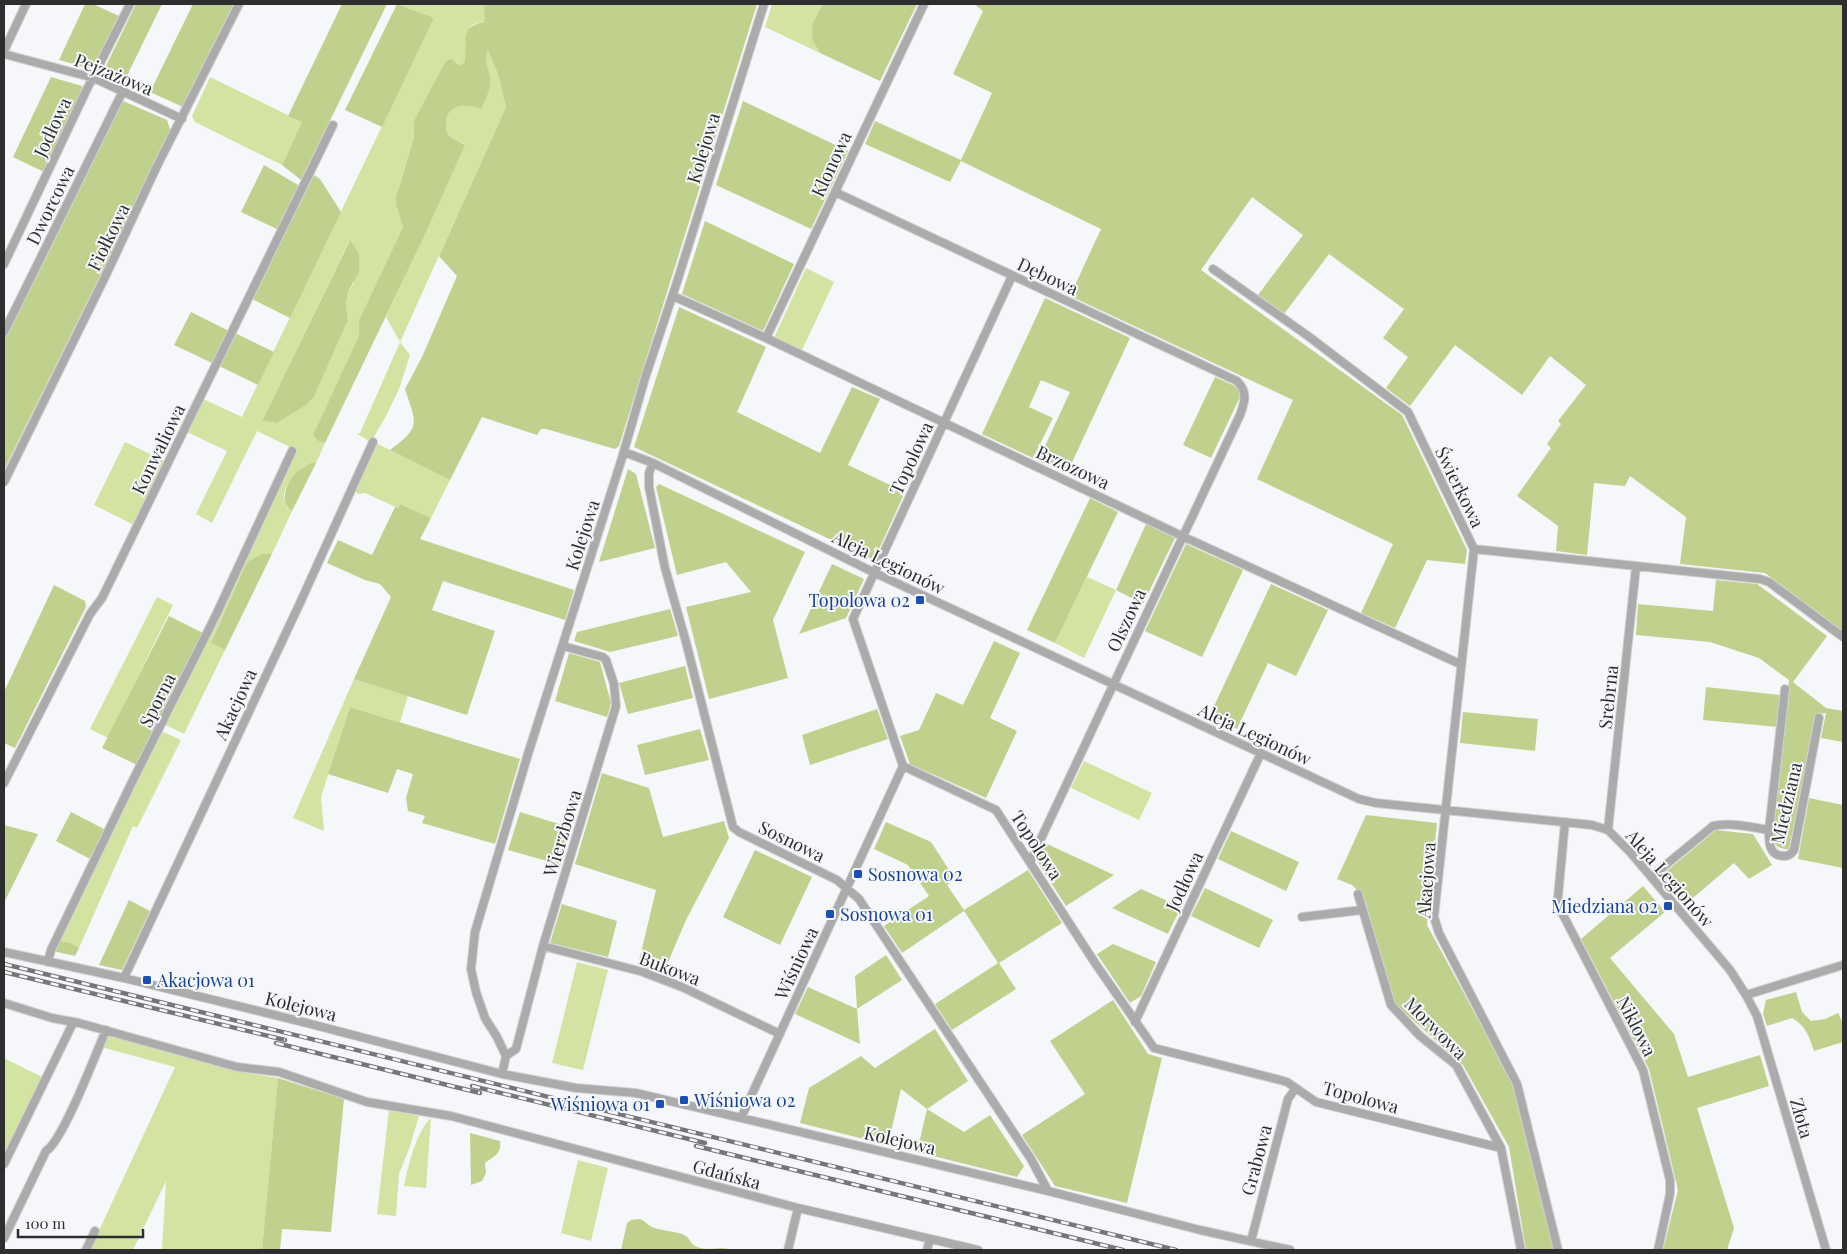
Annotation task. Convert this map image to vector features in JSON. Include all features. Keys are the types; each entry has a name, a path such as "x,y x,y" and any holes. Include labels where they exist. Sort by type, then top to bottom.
{"street":[{"path":"4,53 26,4"},
{"name":"Jodłowa","path":"4,264 130,4"},
{"name":"Fiołkowa","path":"4,482 239,4"},
{"name":"Kolejowa","path":"506,1056 485,1018 470,969 475,932 624,452 645,378 673,296 764,4"},
{"name":"Klonowa","path":"766,338 924,4"},
{"name":"Pejzażowa","path":"4,53 94,78 182,119"},
{"name":"Dworcowa","path":"4,332 123,91"},
{"name":"Konwaliowa","path":"4,783 90,614 102,598 333,125"},
{"name":"Dębowa","path":"835,192 1237,381 1244,390"},
{"name":"Świerkowa","path":"1213,269 1308,336 1408,412 1474,549 1760,579 1769,582 1843,637"},
{"name":"Topolowa","path":"1012,276 853,620 903,766 996,810 1154,1048 1287,1082 1316,1102 1501,1148"},
{"name":"Brzozowa","path":"673,296 766,338 1182,536 1460,664"},
{"name":"Olszowa","path":"1030,862 1240,415 1245,399 1244,390"},
{"name":"Akacjowa","path":"124,978 300,603 373,442"},
{"name":"Sporna","path":"48,962 51,950 216,615 292,451"},
{"name":"Aleja Legionów","path":"624,452 653,463 875,573 1359,799 1376,803 1598,826 1608,830 1616,836 1730,970 1746,995"},
{"name":"Sosnowa","path":"653,463 649,473 650,487 665,568 733,827 837,880 859,899 1031,1159 1048,1191"},
{"name":"Akacjowa","path":"1474,549 1460,664 1435,920 1517,1084 1558,1250"},
{"name":"Srebrna","path":"1608,830 1636,567"},
{"name":"Wierzbowa","path":"506,1056 516,1049 543,946 616,706 614,684 604,657 563,646"},
{"name":"Miedziana","path":"1785,689 1769,830 1769,843 1772,851 1776,854 1786,856 1794,850 1819,718"},
{"name":"Jodłowa","path":"1135,1022 1261,753"},
{"name":"Wiśniowa","path":"741,1118 903,766"},
{"name":"Niklowa","path":"1565,822 1558,897 1559,907 1643,1070 1670,1180 1670,1194 1658,1250"},
{"name":"Miedziana","path":"1651,877 1712,826 1729,824 1769,830"},
{"name":"Morwowa","path":"1358,894 1391,1005 1420,1036 1456,1065 1501,1148 1521,1250"},
{"path":"1302,918 1362,910"},
{"name":"Bukowa","path":"543,946 643,972 682,987 780,1034"},
{"name":"Kolejowa","path":"4,952 124,978 502,1074 576,1088 629,1091 1048,1191 1200,1230 1290,1250"},
{"path":"1746,995 1843,966"},
{"name":"Złota","path":"1746,995 1756,1016 1826,1250"},
{"path":"4,1002 52,1018 106,1030 62,1130 51,1148 46,1151 4,1238"},
{"path":"4,1164 73,1023"},
{"name":"Gdańska","path":"106,1030 238,1066 284,1073 367,1102 470,1120 798,1208 978,1250"},
{"path":"502,1074 506,1056"},
{"name":"Grabowa","path":"1251,1241 1288,1099 1295,1089"},
{"path":"788,1250 798,1208"},
{"path":"86,1250 95,1231"},
{"path":"927,1250 930,1239"}],"green space":[{"path":"85,4 93,4 119,16 91,69 59,60"},
{"path":"136,4 162,4 123,84 107,78 105,68"},
{"path":"193,4 234,4 183,107 150,92"},
{"path":"342,4 387,4 301,180 282,165 302,122 288,116"},
{"path":"397,4 484,4 486,22 471,26 465,48 467,55 464,65 460,65 456,61 414,121 414,137 399,186 397,208 403,227 359,320 360,336 313,435 318,441 325,443 316,463 305,466 295,474 287,485 284,497 287,507 292,511 272,554 261,554 247,562 211,643 225,650 184,734 164,724 296,450 257,431 212,523 196,514 227,451 187,432 203,399 242,417 434,18","holes":["349,241 354,283 348,292 346,304 348,320 314,397 306,405 277,423 262,421"]},
{"path":"397,4 434,18 382,127 345,110"},
{"path":"484,4 757,4 619,446 615,449 546,429 541,429 537,435 482,417 450,480 390,450 407,435 414,424 414,417 405,389 422,357 457,276 439,256 506,107 498,74 488,50 486,60 490,86 481,109 464,105 459,106 450,111 448,116 446,130 448,134 465,145 423,239 325,443 318,441 313,435 359,336 359,320 403,227 397,208 396,197 414,137 414,121 446,61 451,59 460,65 464,64 467,32 476,24 485,22"},
{"path":"772,4 823,4 813,22 813,41 820,53 765,27"},
{"path":"823,4 917,4 880,81 820,53 813,41 812,32 813,22"},
{"path":"974,4 1843,4 1843,632 1765,573 1680,564 1686,517 1630,476 1625,486 1594,483 1587,555 1556,551 1558,526 1517,496 1551,448 1547,444 1561,424 1558,421 1586,385 1550,356 1522,395 1455,345 1410,406 1386,388 1408,357 1383,338 1404,309 1329,254 1284,314 1258,295 1303,235 1252,197 1201,270 1402,415 1467,550 1465,564 1427,560 1395,628 1361,613 1393,544 1257,479 1293,400 1070,296 1101,229 961,161 950,182 865,144 875,121 961,160 992,93 953,74 983,11"},
{"path":"488,49 498,74 506,107 400,342 386,317 465,144 453,139 449,135 446,129 447,116 450,111 459,106 469,105 481,109 490,79 485,57"},
{"path":"51,77 82,86 82,93 44,172 13,157"},
{"path":"210,77 302,122 282,165 195,122 192,116"},
{"path":"123,101 167,120 171,133 4,470 4,336"},
{"path":"743,101 848,151 811,229 716,185"},
{"path":"264,165 298,185 298,189 279,230 241,212"},
{"path":"314,175 320,179 341,212 290,318 252,299"},
{"path":"705,221 794,264 763,331 682,294"},
{"path":"350,240 359,254 359,272 348,292 346,304 348,320 314,397 306,405 277,423 262,421"},
{"path":"806,268 834,282 802,350 774,338"},
{"path":"1045,298 1130,338 1067,473 1038,461 1070,392 1041,380 1029,407 1053,418 1033,458 982,434"},
{"path":"679,307 766,347 737,412 820,453 852,387 880,399 848,465 905,492 874,560 634,447"},
{"path":"191,312 229,331 212,363 174,345"},
{"path":"235,333 274,352 258,385 219,366"},
{"path":"400,342 410,355 399,389 371,442 357,434 360,433"},
{"path":"1215,377 1237,387 1241,395 1211,458 1183,445"},
{"path":"125,442 165,461 134,525 94,505"},
{"path":"376,443 450,480 431,518 400,504 398,508 365,493 359,494 354,491"},
{"path":"311,463 316,463 292,511 285,502 287,486 300,469"},
{"path":"628,469 636,474 655,548 599,562"},
{"path":"659,484 805,552 773,620 788,678 709,699 686,607 751,592 726,562 677,575 656,487"},
{"path":"1090,498 1118,512 1055,643 1027,630"},
{"path":"400,504 431,518 420,539 574,590 565,620 443,581 432,610 495,631 467,715 354,679 391,597 380,584 365,580 327,563 338,540 372,555 395,507 398,508"},
{"path":"1146,524 1175,538 1143,604 1116,590"},
{"path":"1186,544 1243,570 1202,657 1145,631"},
{"path":"261,554 272,554 225,650 211,643 247,562"},
{"path":"832,564 864,579 846,618 799,634"},
{"path":"1087,577 1116,590 1084,658 1055,643"},
{"path":"1716,580 1757,584 1827,636 1793,682 1826,708 1843,711 1843,742 1821,738 1826,713 1816,715 1789,849 1778,847 1773,837 1789,680 1759,658 1710,642 1636,635 1638,604 1713,611"},
{"path":"1271,584 1328,610 1296,676 1268,663 1237,729 1209,717"},
{"path":"54,585 85,601 86,607 15,748 4,743 4,692"},
{"path":"157,597 173,605 108,738 90,729"},
{"path":"670,609 678,636 610,652 574,641 577,632"},
{"path":"169,616 205,634 139,766 102,748"},
{"path":"994,641 1020,653 990,718 1017,731 986,798 910,764 900,736 919,730 936,693 963,705"},
{"path":"569,653 600,662 611,703 607,717 555,701"},
{"path":"685,666 693,698 628,714 619,683"},
{"path":"354,679 408,696 400,722 350,707 321,797 324,831 293,818"},
{"path":"1706,687 1780,695 1778,727 1703,720"},
{"path":"350,707 520,759 495,844 422,823 425,816 408,811 406,798 413,774 397,769 388,793 328,774"},
{"path":"877,709 888,739 810,765 802,735"},
{"path":"1463,712 1538,719 1535,751 1460,743"},
{"path":"700,729 709,760 645,775 637,745"},
{"path":"161,731 181,740 137,828 133,826 79,948 58,941"},
{"path":"1084,761 1152,793 1139,820 1071,788"},
{"path":"602,773 649,788 663,837 724,821 729,838 686,920 663,974 638,965 656,890 575,864"},
{"path":"1809,798 1843,805 1843,868 1798,859"},
{"path":"71,812 106,830 92,860 56,841"},
{"path":"520,812 572,828 561,865 508,850"},
{"path":"1366,815 1437,823 1427,925 1514,1086 1554,1250 1526,1250 1509,1147 1463,1065 1395,1004 1364,897 1352,885 1337,879"},
{"path":"886,822 931,842 955,879 947,885 964,910 1028,870 1062,923 999,963 1016,989 952,1030 935,1004 998,963 964,911 902,953 884,926 929,896 908,865 874,849"},
{"path":"4,825 38,834 4,903"},
{"path":"1716,830 1753,834 1772,865 1749,879 1734,863 1687,903 1662,875"},
{"path":"1231,831 1299,862 1286,891 1218,859"},
{"path":"1045,843 1114,875 1066,906 1037,861"},
{"path":"755,850 812,877 780,945 723,917"},
{"path":"1643,886 1665,912 1610,958 1674,1034 1688,1077 1760,1055 1769,1086 1697,1108 1734,1228 1727,1250 1663,1250 1678,1190 1649,1069 1581,939"},
{"path":"1205,888 1273,920 1259,948 1191,916"},
{"path":"1141,889 1181,907 1168,934 1112,908"},
{"path":"129,900 150,911 122,970 99,965"},
{"path":"562,904 617,921 608,957 550,943"},
{"path":"58,941 70,943 79,948 75,956 53,951"},
{"path":"1113,944 1156,962 1141,996 1130,1003 1097,954"},
{"path":"886,955 902,980 857,1009 855,976"},
{"path":"577,962 608,970 583,1070 552,1063"},
{"path":"808,987 857,1009 860,1044 795,1014"},
{"path":"1796,992 1802,1012 1811,1021 1825,1019 1838,1013 1842,1023 1843,1042 1814,1051 1804,1028 1792,1018 1767,1026 1763,1014 1766,1000"},
{"path":"1113,1000 1148,1054 1162,1058 1127,1203 1055,1186 1022,1135 1085,1094 1050,1041"},
{"path":"935,1029 968,1081 927,1109 901,1089 888,1145 800,1123 809,1088 861,1056 875,1068"},
{"path":"107,1034 213,1064 278,1078 262,1250 162,1250 166,1181 133,1250 90,1250 175,1067 101,1047"},
{"path":"4,1058 42,1077 4,1156"},
{"path":"278,1078 344,1099 331,1232 282,1229 280,1250 262,1250"},
{"path":"927,1109 964,1132 990,1115 1024,1166 1017,1177 917,1152"},
{"path":"389,1110 419,1116 399,1174 396,1216 377,1214"},
{"path":"431,1118 426,1188 404,1186 410,1159 417,1140"},
{"path":"470,1133 500,1141 499,1152 485,1163 486,1173 482,1181 471,1185"},
{"path":"578,1160 608,1168 591,1241 561,1233"},
{"path":"639,1219 650,1226 683,1234 694,1246 731,1250 621,1250 627,1223 631,1220"}],"railway":[{"path":"4,964 1176,1250"},
{"path":"4,972 285,1040"},
{"path":"276,1043 480,1093"},
{"path":"472,1086 705,1143"},
{"path":"696,1146 1123,1250"}],"place":[{"name":"Topolowa 02","path":"920,600"},
{"name":"Sosnowa 02","path":"858,874"},
{"name":"Miedziana 02","path":"1668,906"},
{"name":"Sosnowa 01","path":"830,914"},
{"name":"Akacjowa 01","path":"147,980"},
{"name":"Wiśniowa 02","path":"684,1100"},
{"name":"Wiśniowa 01","path":"660,1104"}]}
